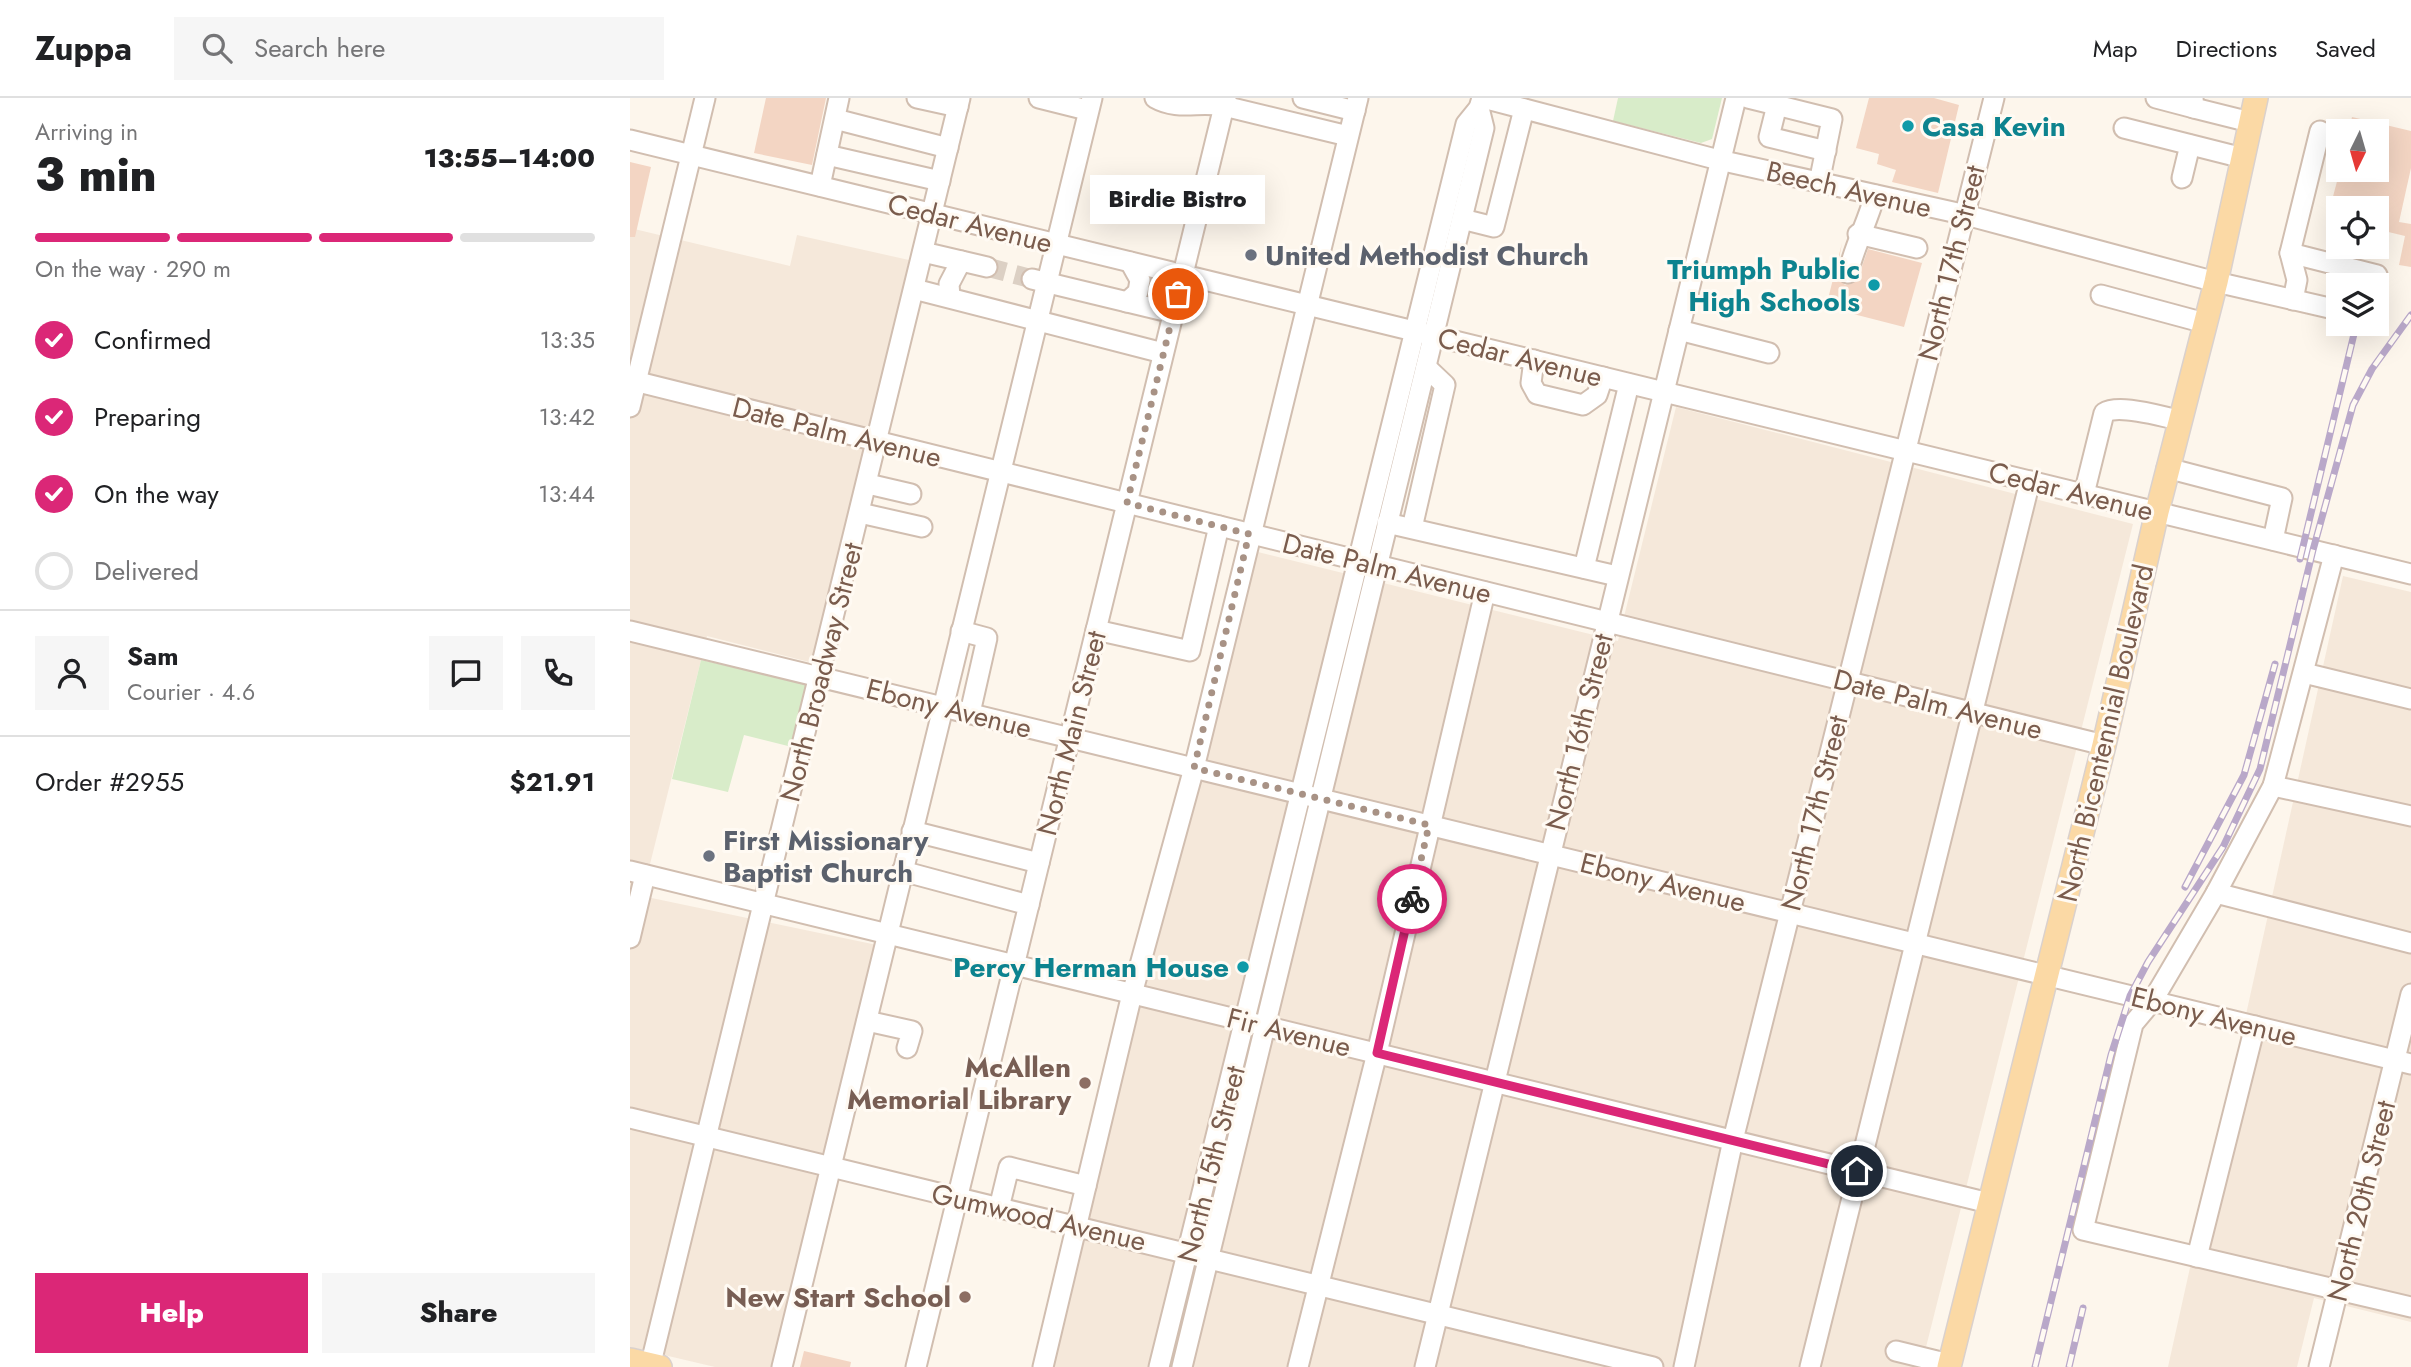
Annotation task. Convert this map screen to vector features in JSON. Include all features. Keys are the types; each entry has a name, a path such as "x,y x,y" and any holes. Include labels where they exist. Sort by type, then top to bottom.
{"main road":[{"name":"North Bicentennial Boulevard","path":"1949,1366 2104,745 2167,468 2216,282 2256,98"}],"street":[{"path":"630,408 633,381 705,98"},
{"path":"820,186 839,98"},
{"path":"917,98 959,102"},
{"path":"782,1367 942,707 1002,472 1038,320 1040,281 1056,244 1085,103 1039,98"},
{"path":"1155,98 1175,107 1225,102 1348,136"},
{"path":"1043,1367 1132,994 1194,768 1249,534 1356,105 1303,98"},
{"name":"North 16th Street","path":"1425,1367 1548,854 1736,98"},
{"path":"1748,98 1832,119 1819,183"},
{"name":"North 17th Street","path":"1684,1367 1734,1140 1789,913 1962,214 1994,98"},
{"path":"2156,98 2194,103 2250,122"},
{"name":"Beech Avenue","path":"1481,101 1524,109 1719,160 1962,214 2216,282 2326,307"},
{"name":"North 15th Street","path":"1182,1367 1211,1258 1321,798 1367,563 1387,523 1426,367 1424,334 1462,219 1484,128 1481,101"},
{"name":"North 15th Street","path":"1159,1367 1247,1022 1301,793 1367,563 1424,334 1466,124 1481,101"},
{"name":"North Broadway Street","path":"648,1365 868,484 959,102"},
{"name":"North Main Street","path":"916,1367 1225,102"},
{"path":"1777,105 1769,137 1826,150"},
{"path":"1462,219 1494,227 1524,109"},
{"path":"835,119 948,148"},
{"path":"2124,128 2243,158"},
{"path":"2293,300 2297,280 2290,253 2320,131"},
{"name":"Cedar Avenue","path":"630,140 2411,574"},
{"path":"2182,178 2190,145"},
{"path":"827,155 940,180"},
{"path":"1848,273 1858,234 1866,228 1875,195"},
{"path":"1858,234 1917,248"},
{"path":"923,252 987,267"},
{"path":"2290,253 2369,273"},
{"path":"950,297 949,284 961,261"},
{"path":"1127,302 1138,292 1140,280 1130,262"},
{"path":"1040,281 1173,313"},
{"path":"914,289 1163,353"},
{"path":"2101,295 2205,323"},
{"path":"1679,330 1769,353"},
{"path":"1534,360 1531,383 1537,394 1549,397 1583,405 1597,395 1603,377"},
{"path":"1412,528 1445,385 1426,367"},
{"name":"Date Palm Avenue","path":"633,381 2104,745"},
{"path":"1584,568 1629,384"},
{"path":"2084,494 2104,413 2109,409 2180,420"},
{"path":"2167,468 2282,498 2273,540"},
{"path":"1810,1367 2030,481"},
{"path":"868,484 911,494"},
{"path":"860,513 922,527"},
{"path":"1387,523 1617,576"},
{"path":"1096,630 1190,651 1219,526"},
{"path":"2334,555 2273,786 2216,893 2153,1000 2133,1024 2083,1230 2411,1307"},
{"path":"1298,1367 1377,1053 1485,592"},
{"name":"Ebony Avenue","path":"630,631 2403,1062"},
{"path":"961,631 987,638 970,713"},
{"path":"2304,673 2411,699"},
{"path":"2273,786 2411,816"},
{"path":"912,831 1039,863"},
{"path":"902,871 1029,905"},
{"path":"630,938 638,873"},
{"name":"Fir Avenue","path":"638,873 1989,1203"},
{"path":"2216,893 2411,943"},
{"name":"North 20th Street","path":"2319,1367 2403,1062 2411,994"},
{"path":"867,1021 912,1031 907,1048"},
{"path":"2197,1257 2255,1026"},
{"name":"Gumwood Avenue","path":"630,1118 1653,1367"},
{"path":"999,1208 1009,1167 1086,1186"},
{"path":"1896,1351 1949,1366"}],"shaded area":[{"path":"630,228 790,266 797,235 909,260 813,663 707,636 642,896 877,945 777,1367 715,1367 630,1347"},
{"path":"1676,407 2133,524 1921,1367 1050,1367 1238,547 1618,641"},
{"path":"2343,576 2411,592 2411,1322 2314,1298 2297,1367 2168,1367"}],"green space":[{"path":"1618,98 1722,98 1712,139 1701,143 1613,121"},
{"path":"701,660 809,684 792,747 744,735 728,792 672,779"}],"building":[{"path":"766,98 826,98 812,165 754,153"},
{"name":"Casa Kevin","path":"1869,98 1934,98 1959,105 1938,193 1892,182 1896,170 1877,164 1879,154 1856,148"},
{"path":"2389,126 2411,131 2411,168 2399,222 2411,224 2411,267 2399,265 2405,236 2389,232 2389,196 2333,196 2337,182 2389,182"},
{"path":"630,162 651,167 635,237 630,237"},
{"name":"Triumph Public High Schools","path":"1842,243 1836,275 1845,285 1857,281 1868,249 1922,263 1904,327 1826,307"},
{"path":"804,1351 851,1362 850,1367 800,1367"}],"tunnel":[{"path":"987,267 1032,279"}],"railway":[{"path":"2035,1367 2111,1055 2130,996 2148,962 2223,847 2260,769 2313,550 2353,405 2372,369 2411,315"},
{"path":"2300,559 2354,336"},
{"path":"2185,887 2244,775 2275,664"},
{"path":"2069,1367 2083,1308"}],"way so far":[{"path":"1178,294 1127,503 1249,534 1194,768 1429,825 1412,899"}],"place":[{"name":"Casa Kevin","path":"1908,126"},
{"name":"United Methodist Church","path":"1251,255"},
{"name":"Triumph Public High Schools","path":"1874,285"},
{"name":"Birdie Bistro","path":"1178,294"},
{"name":"First Missionary Baptist Church","path":"709,856"},
{"name":"Percy Herman House","path":"1243,967"},
{"name":"McAllen Memorial Library","path":"1085,1083"},
{"name":"New Start School","path":"965,1297"}],"route":[{"path":"1412,899 1377,1053 1857,1171"}]}
